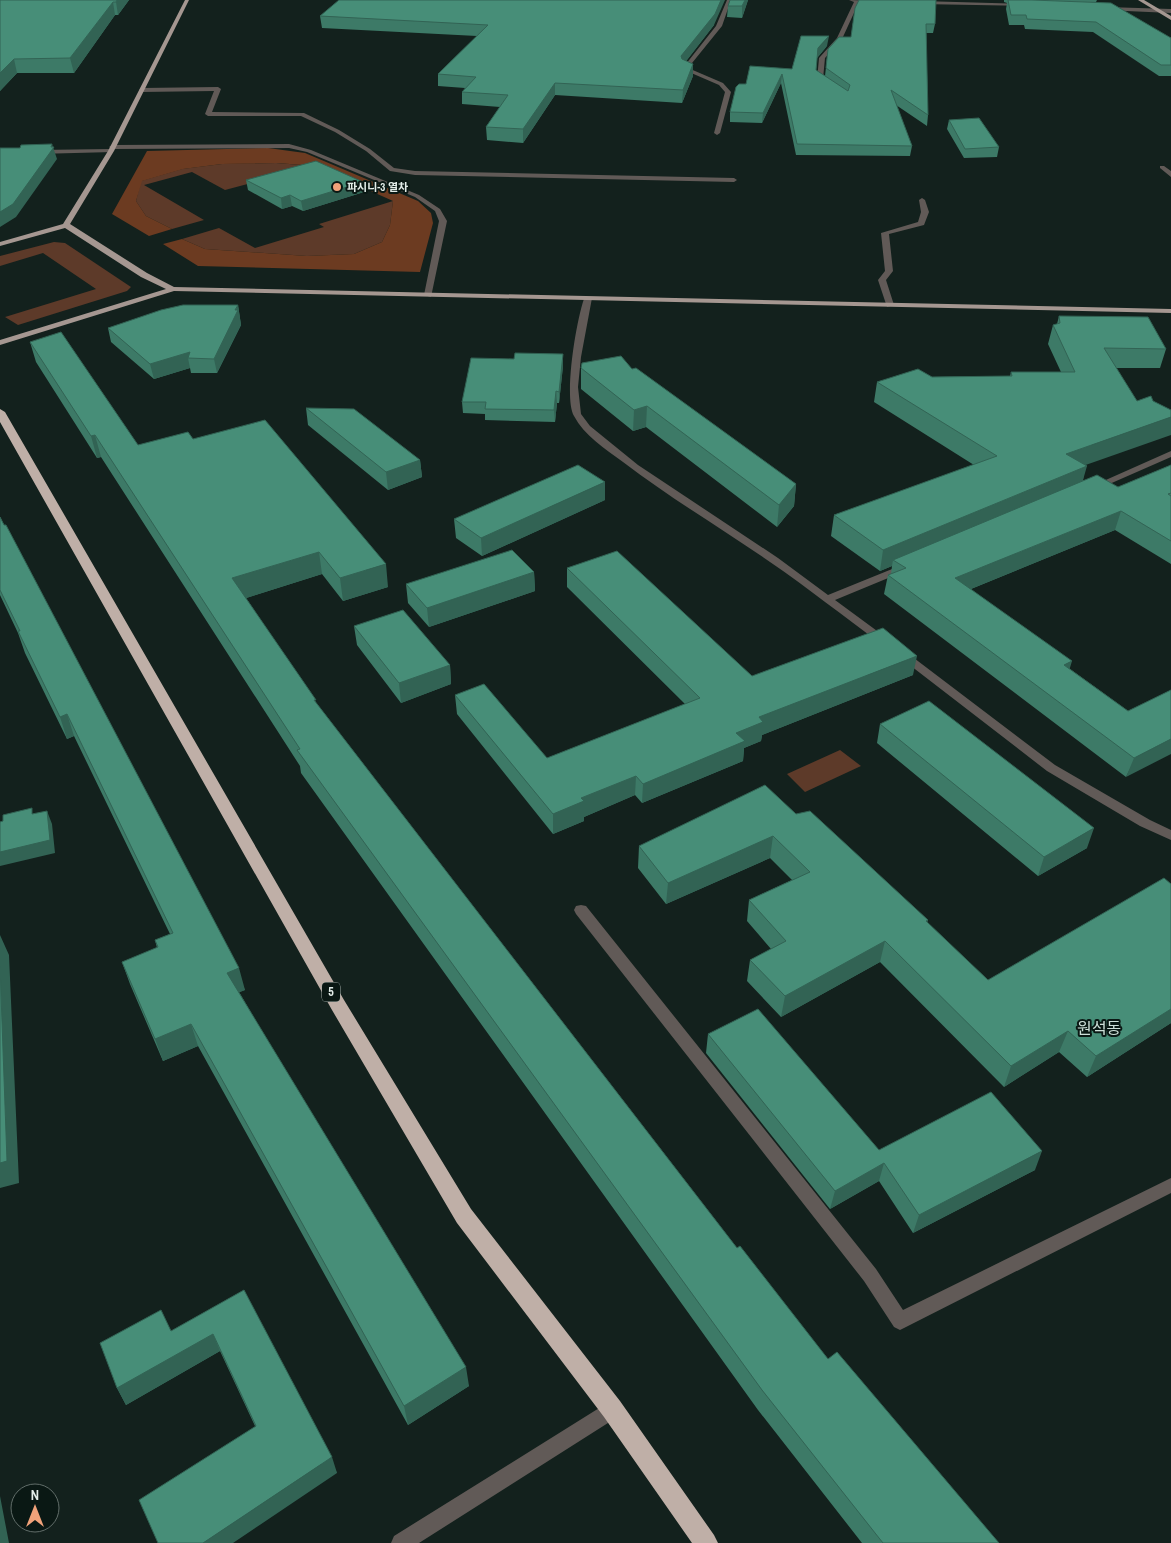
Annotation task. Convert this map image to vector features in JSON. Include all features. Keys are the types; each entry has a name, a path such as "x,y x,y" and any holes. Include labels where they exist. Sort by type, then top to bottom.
{"highway":[{"name":"5","path":"2,420 338,1005 464,1216 612,1409 706,1543"}],"main road":[{"path":"0,244 66,225 111,149 187,0"},
{"path":"1140,0 1171,18"},
{"path":"66,225 144,275 173,289"},
{"path":"0,343 173,289 1171,311"}],"street":[{"path":"717,133 728,92 721,84 685,69 719,26 729,0"},
{"path":"851,0 886,1"},
{"path":"833,89 820,80 822,58 839,39 857,0"},
{"path":"915,2 1032,6"},
{"path":"1100,9 1171,11"},
{"path":"142,90 218,89 208,114 302,114 337,131 368,150 392,170 408,172 734,180"},
{"path":"28,153 270,145 289,146 309,151 417,196 438,210 442,222 428,295"},
{"path":"1162,167 1171,175"},
{"path":"890,305 882,280 888,271 885,233 921,223 925,212 922,200"},
{"path":"588,298 576,372 574,396 577,416 614,452 827,599 1051,768 1145,823 1171,835"},
{"path":"1080,494 1171,454"},
{"path":"827,599 918,562"},
{"path":"581,910 870,1275 900,1321 1171,1185"},
{"path":"401,1543 612,1409"}],"shaded area":[{"path":"268,148 305,153 418,201 431,213 433,223 420,272 198,266 163,244 182,239 205,249 307,256 354,254 382,242 390,225 393,201 315,166 277,163 222,164 183,169 142,181 136,201 146,216 172,229 149,236 112,214 147,151"},
{"path":"276,163 315,166 225,190 192,172 144,185 204,220 172,229 146,216 136,201 141,181 182,169 222,164"},
{"path":"393,201 390,225 382,242 354,254 307,256 205,249 182,239 219,228 255,248 324,227 319,224"},
{"path":"54,242 65,243 131,287 127,291 18,325 5,317 96,289 43,253 0,266 0,256"},
{"path":"840,750 861,766 805,792 787,774"}],"building":[{"path":"0,0 117,0 113,2 70,58 14,59 0,73"},
{"path":"339,0 721,0 715,14 681,56 682,59 693,64 683,90 555,83 523,129 486,127 508,95 462,92 476,77 438,74 488,25 320,16"},
{"path":"730,0 745,0 742,6 728,6"},
{"path":"859,0 936,0 935,24 926,24 928,115 891,90 912,146 797,144 782,74 763,113 730,112 736,87 739,84 746,84 750,66 792,69 801,36 829,36 818,48 816,70 848,91 850,85 826,68 828,49 839,37 851,37 855,8"},
{"path":"1008,0 1111,3 1171,38 1171,65 1161,65 1096,22 1027,19 1026,15 1011,15"},
{"path":"979,118 999,147 965,149 949,120"},
{"path":"52,144 51,147 54,147 13,204 0,212 0,148 20,148 21,145"},
{"path":"316,161 363,182 301,201 290,195 281,198 246,180"},
{"path":"183,305 238,305 235,310 238,310 214,359 188,358 190,352 150,364 108,328 161,310"},
{"path":"1059,316 1148,317 1166,349 1104,348 1137,401 1151,396 1153,401 1171,410 1171,417 1066,454 1087,466 883,550 834,515 997,456 877,382 918,369 932,377 1012,376 1011,372 1075,372 1053,325 1060,323"},
{"path":"61,332 138,445 188,432 193,439 265,420 386,564 340,578 319,552 232,578 316,700 314,700 737,1248 740,1246 828,1359 837,1352 999,1543 883,1543 762,1390 297,750 300,749 95,435 91,436 30,342"},
{"path":"515,353 563,354 559,392 556,391 554,410 485,409 486,402 462,402 471,358 514,359"},
{"path":"621,356 632,369 636,368 796,484 779,505 647,406 634,410 581,368 582,363"},
{"path":"306,408 354,409 420,460 386,472"},
{"path":"578,465 605,482 481,538 454,519"},
{"path":"1171,465 1171,493 1168,494 1171,496 1171,541 1121,511 955,578 1072,661 1064,665 1128,711 1171,690 1171,739 1134,758 888,575 906,568 893,560 1097,475 1118,487"},
{"path":"0,517 4,525 6,525 239,968 227,973 466,1367 404,1406 191,1024 155,1039 122,962 158,947 155,940 173,933 67,714 60,717 0,590"},
{"path":"512,550 534,572 427,608 406,584"},
{"path":"617,551 752,676 883,628 917,656 759,717 763,722 736,733 745,741 643,784 636,776 581,798 584,801 553,814 455,695 484,684 547,758 700,698 567,568"},
{"path":"403,610 450,665 399,683 354,626"},
{"path":"929,701 1094,828 1044,857 880,724"},
{"path":"765,785 796,814 810,811 928,920 926,921 988,980 1164,878 1171,884 1171,1009 1096,1056 1068,1031 1011,1066 885,941 785,996 750,960 786,941 749,900 810,872 773,836 668,883 639,846"},
{"path":"32,808 32,814 47,811 50,840 0,852 0,822 3,821 3,815"},
{"path":"0,966 7,1161 0,1163"},
{"path":"758,1009 879,1150 991,1092 1042,1151 919,1215 884,1163 835,1191 708,1034"},
{"path":"244,1290 332,1457 203,1543 158,1543 139,1500 256,1426 213,1334 117,1388 100,1343 161,1310 171,1331"}],"place":[{"name":"파시니-3 열차","path":"337,187"}],"district":[{"name":"원석동","path":"1099,1028"}]}
